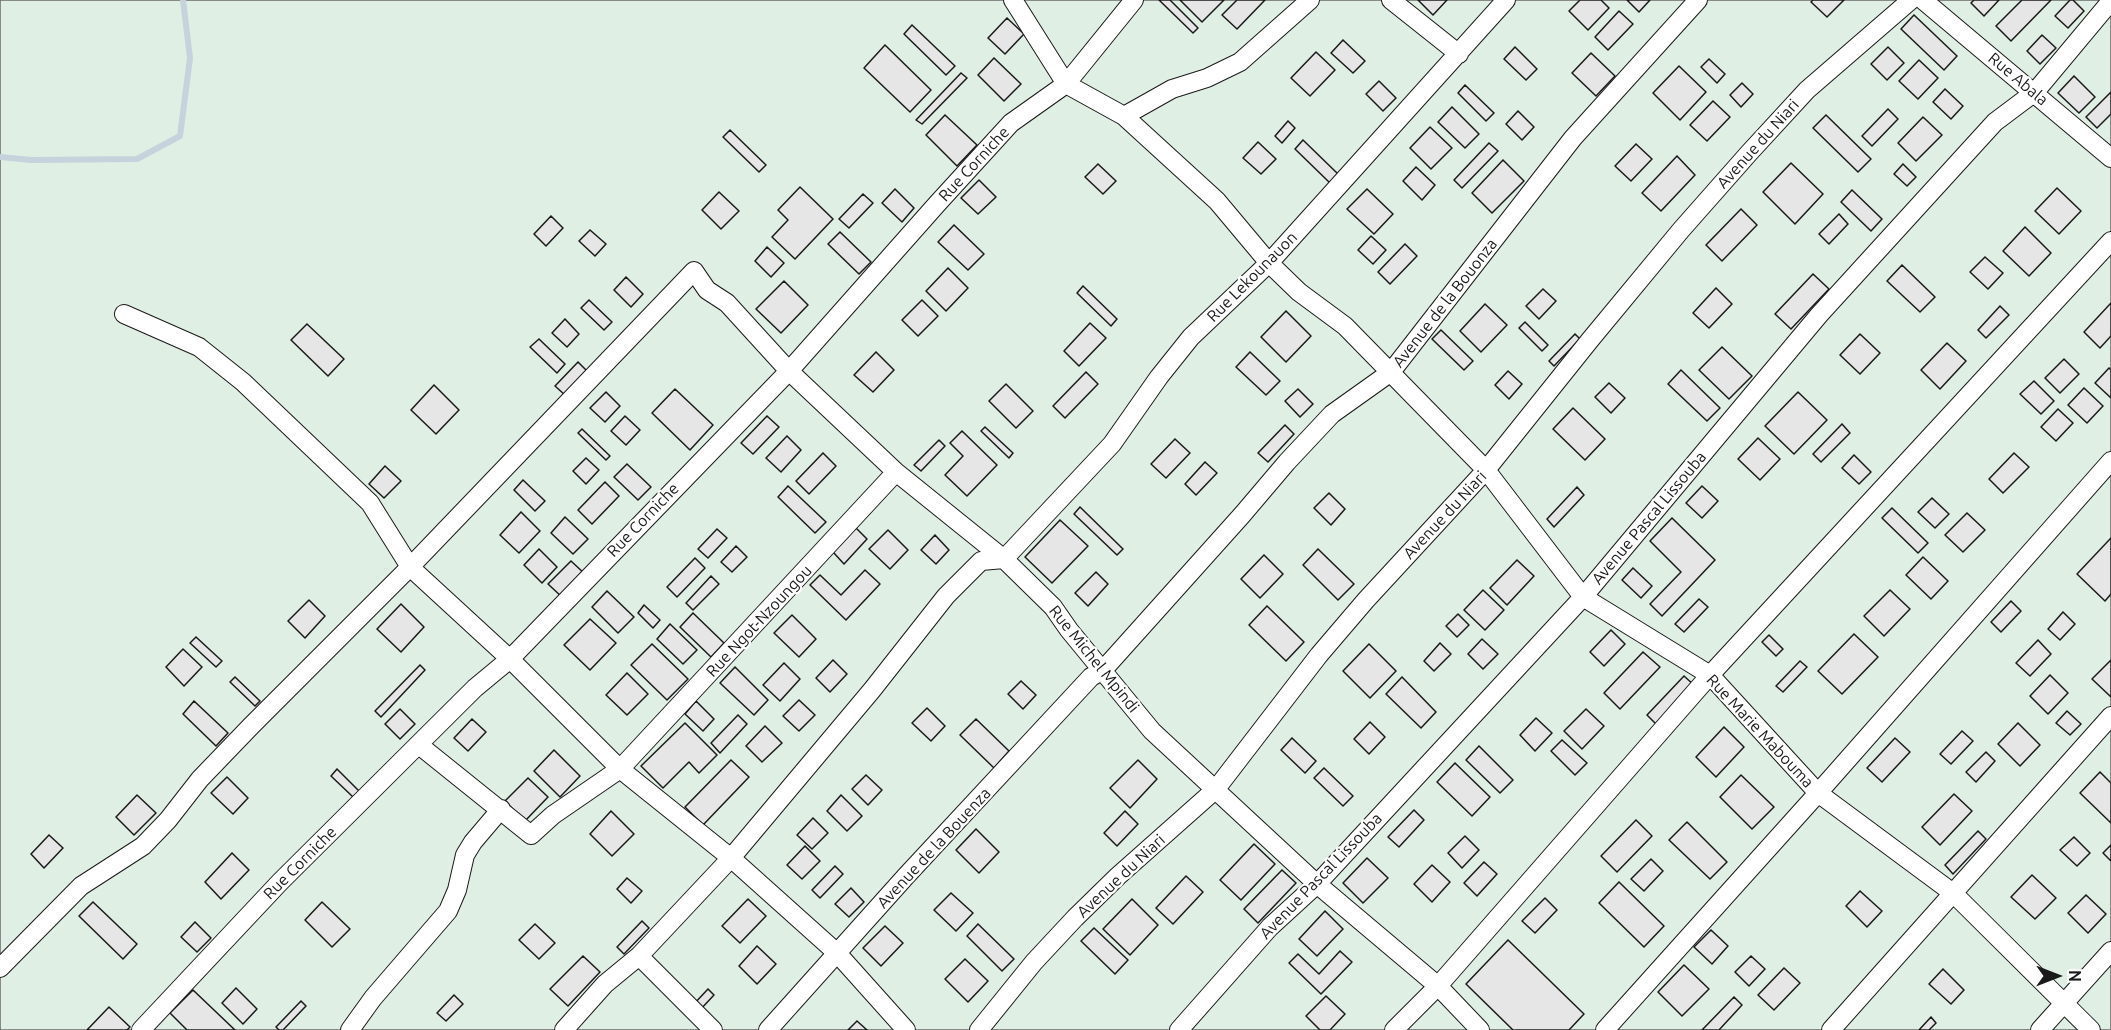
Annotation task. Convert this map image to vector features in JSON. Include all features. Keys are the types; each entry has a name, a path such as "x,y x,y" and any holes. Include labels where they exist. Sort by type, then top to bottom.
{"street":[{"path":"1013,0 1066,84"},
{"name":"Rue Corniche","path":"141,1030 280,882 475,688 510,659 789,371 1011,123 1066,84 1134,0"},
{"path":"1124,116 1172,89 1206,78 1240,62 1310,0"},
{"path":"1391,0 1459,54"},
{"name":"Rue Lekounauon","path":"1004,559 1112,444 1159,377 1191,338 1269,263 1506,0"},
{"name":"Avenue de la Bouonza","path":"1103,670 1332,414 1391,372 1573,138 1698,0"},
{"name":"Avenue du Niari","path":"979,1030 1034,962 1075,918 1118,876 1216,789 1332,639 1486,470 1598,331 1749,153 1807,90 1911,0"},
{"name":"Rue Abala","path":"1923,0 2111,158"},
{"name":"Avenue Pascal Lissouba","path":"1179,1030 1270,927 1317,884 1583,597 1819,315 1995,122 2035,92 2111,1"},
{"name":"Rue Marie Mabouma","path":"1066,84 1124,116 1217,201 1269,263 1299,292 1346,326 1486,470 1583,597 1710,675 1818,794 1953,892 2091,1030"},
{"path":"1394,1030 1438,986 1710,675 2111,241"},
{"name":"Rue Michel Mpindi","path":"410,567 694,271 707,290 727,303 789,371 896,472 1004,559 1053,607 1069,630 1152,731 1317,884 1438,986 1480,1030"},
{"path":"124,314 199,347 243,382 370,503 410,567 510,659 620,770 730,858 837,953 906,1030"},
{"path":"1605,1030 1818,794 2111,461"},
{"name":"Rue Ngot-Nzoungou","path":"501,809 531,835 553,815 620,770 896,472"},
{"path":"564,1030 605,984 639,956 730,858 872,690 946,596 981,561 1004,559"},
{"path":"0,968 81,886 143,846 168,820 200,779 410,567"},
{"name":"Avenue de la Bouenza","path":"768,1030 1091,678 1103,670"},
{"path":"1831,1030 2111,716"},
{"path":"350,1030 373,998 448,911 457,890 465,855 501,809 419,745"},
{"path":"2040,1030 2111,951"},
{"path":"639,956 713,1030"}],"green space":[{"path":"0,0 2111,0 2111,1030 0,1030"}],"building":[{"path":"1159,0 1170,0 1198,28 1193,33"},
{"path":"1180,0 1224,0 1202,22"},
{"path":"1237,0 1265,0 1237,29 1222,15"},
{"path":"1418,0 1447,0 1433,15"},
{"path":"1580,0 1601,0 1609,8 1588,30 1569,11"},
{"path":"1627,0 1650,0 1639,12"},
{"path":"1813,0 1844,0 1827,17 1811,2"},
{"path":"1974,0 1999,0 1984,16 1971,3"},
{"path":"2022,0 2051,0 2011,41 1996,26"},
{"path":"2070,0 2073,0 2084,11 2068,28 2055,16"},
{"path":"1619,11 1633,24 1608,50 1595,37"},
{"path":"1914,15 1957,56 1944,70 1901,29"},
{"path":"1007,18 1024,34 1005,54 988,38"},
{"path":"912,25 955,66 946,75 904,34"},
{"path":"2042,35 2056,48 2040,64 2027,51"},
{"path":"1343,40 1365,61 1353,73 1331,53"},
{"path":"885,45 931,90 910,112 864,68"},
{"path":"1515,47 1537,69 1526,80 1504,59"},
{"path":"1888,47 1904,63 1887,80 1871,64"},
{"path":"1316,52 1335,70 1310,96 1291,78"},
{"path":"1591,53 1615,76 1596,96 1572,73"},
{"path":"994,58 1021,84 1004,101 978,75"},
{"path":"1709,59 1725,74 1717,83 1701,67"},
{"path":"1919,60 1938,78 1918,99 1899,81"},
{"path":"1679,66 1706,92 1680,120 1653,93"},
{"path":"961,73 967,78 922,124 916,120"},
{"path":"2074,76 2095,97 2079,113 2058,93"},
{"path":"1379,81 1396,98 1383,111 1366,94"},
{"path":"1742,83 1753,94 1741,107 1730,95"},
{"path":"1465,85 1494,113 1486,121 1458,93"},
{"path":"1945,89 1963,106 1951,119 1933,102"},
{"path":"2111,92 2111,114 2097,128 2086,117"},
{"path":"1713,101 1730,117 1707,141 1690,125"},
{"path":"1452,107 1479,134 1465,148 1438,122"},
{"path":"1888,109 1898,119 1872,146 1862,136"},
{"path":"1518,111 1534,127 1522,140 1506,124"},
{"path":"945,115 977,145 957,166 926,135"},
{"path":"1826,115 1871,159 1858,172 1813,128"},
{"path":"1923,117 1942,135 1916,161 1898,143"},
{"path":"1288,121 1295,128 1282,143 1275,136"},
{"path":"1430,127 1452,148 1431,169 1410,148"},
{"path":"730,130 766,165 759,172 723,137"},
{"path":"1303,140 1338,174 1330,183 1295,149"},
{"path":"1258,142 1276,159 1261,174 1243,158"},
{"path":"1489,143 1498,151 1462,188 1454,180"},
{"path":"1636,144 1652,159 1631,181 1615,166"},
{"path":"1677,156 1695,175 1661,211 1642,193"},
{"path":"1503,160 1524,181 1492,213 1472,193"},
{"path":"1791,163 1823,194 1795,224 1763,192"},
{"path":"1098,164 1116,181 1103,194 1085,177"},
{"path":"1903,164 1916,177 1907,186 1894,174"},
{"path":"1416,167 1435,185 1422,200 1403,181"},
{"path":"979,180 996,197 978,214 961,198"},
{"path":"800,187 833,219 795,259 772,237 788,220 778,210"},
{"path":"2057,188 2081,211 2059,234 2035,211"},
{"path":"895,189 914,208 902,222 882,203"},
{"path":"1367,189 1393,214 1374,234 1347,209"},
{"path":"1852,190 1882,219 1871,231 1841,202"},
{"path":"719,192 739,211 721,229 702,210"},
{"path":"863,194 873,203 849,228 839,219"},
{"path":"1741,209 1757,225 1722,261 1706,245"},
{"path":"1839,214 1848,224 1829,244 1819,234"},
{"path":"551,216 563,228 546,246 534,234"},
{"path":"954,225 984,254 968,270 938,242"},
{"path":"2025,227 2051,253 2029,276 2003,251"},
{"path":"590,230 606,244 595,256 579,241"},
{"path":"840,232 871,262 859,274 828,244"},
{"path":"1371,236 1386,250 1373,264 1358,250"},
{"path":"1405,244 1417,256 1390,284 1378,272"},
{"path":"767,247 784,263 771,277 755,261"},
{"path":"1985,257 2003,273 1988,289 1970,272"},
{"path":"1902,265 1935,297 1920,312 1887,281"},
{"path":"948,268 968,288 946,311 926,291"},
{"path":"1813,274 1829,289 1791,329 1775,314"},
{"path":"626,277 643,294 631,307 614,290"},
{"path":"784,281 808,305 781,333 756,309"},
{"path":"1083,286 1117,319 1111,326 1077,293"},
{"path":"1716,288 1732,304 1709,328 1693,313"},
{"path":"1543,289 1556,301 1539,319 1526,306"},
{"path":"589,300 612,322 604,330 581,308"},
{"path":"922,300 938,316 918,336 902,320"},
{"path":"2111,303 2111,336 2100,348 2084,332"},
{"path":"1485,304 1507,325 1481,352 1460,331"},
{"path":"2000,306 2009,315 1986,338 1978,330"},
{"path":"1286,311 1311,336 1286,362 1261,337"},
{"path":"565,319 579,334 567,347 552,333"},
{"path":"1525,322 1548,345 1542,351 1519,328"},
{"path":"1090,323 1106,338 1079,366 1064,351"},
{"path":"307,324 344,359 328,376 291,340"},
{"path":"1441,330 1473,361 1464,370 1432,339"},
{"path":"1575,334 1580,339 1554,366 1549,361"},
{"path":"1860,334 1880,353 1860,374 1840,355"},
{"path":"539,339 565,364 557,373 530,347"},
{"path":"1947,343 1966,361 1940,389 1921,370"},
{"path":"1722,347 1752,376 1729,399 1699,370"},
{"path":"876,352 894,370 873,392 854,375"},
{"path":"1250,352 1280,381 1266,395 1236,367"},
{"path":"2064,359 2079,374 2060,393 2045,378"},
{"path":"578,362 588,372 565,395 555,386"},
{"path":"2109,368 2111,370 2111,398 2095,383"},
{"path":"1681,370 1720,408 1707,421 1668,384"},
{"path":"1508,371 1522,384 1509,399 1495,385"},
{"path":"1086,372 1098,384 1065,418 1053,406"},
{"path":"2034,381 2054,401 2041,414 2020,394"},
{"path":"1609,383 1625,398 1611,413 1595,397"},
{"path":"1006,384 1033,411 1016,428 989,401"},
{"path":"434,385 459,410 436,434 411,410"},
{"path":"2084,388 2103,406 2087,423 2068,405"},
{"path":"675,389 713,425 690,450 652,413"},
{"path":"1298,389 1313,404 1300,417 1285,401"},
{"path":"606,392 620,406 605,422 590,408"},
{"path":"1798,392 1827,420 1794,454 1765,426"},
{"path":"1573,408 1605,439 1585,460 1553,429"},
{"path":"2058,409 2073,423 2056,441 2041,427"},
{"path":"625,416 640,430 626,445 611,431"},
{"path":"767,416 779,427 753,454 741,443"},
{"path":"1842,424 1850,433 1821,462 1813,454"},
{"path":"1285,425 1294,434 1268,462 1258,453"},
{"path":"985,427 1013,453 1009,458 981,431"},
{"path":"582,429 610,456 606,460 578,433"},
{"path":"962,431 997,465 967,496 945,475 963,456 950,443"},
{"path":"787,436 801,450 781,472 766,458"},
{"path":"1758,438 1780,459 1760,480 1738,459"},
{"path":"1175,439 1190,453 1166,478 1151,464"},
{"path":"939,440 945,446 921,471 914,465"},
{"path":"823,453 836,466 809,494 796,481"},
{"path":"2014,453 2029,467 2003,493 1989,479"},
{"path":"1854,455 1871,472 1859,484 1842,468"},
{"path":"586,458 599,470 586,484 573,471"},
{"path":"1205,462 1217,473 1196,495 1185,484"},
{"path":"627,464 651,487 638,500 614,477"},
{"path":"385,466 401,481 384,498 369,484"},
{"path":"523,480 545,501 535,511 514,490"},
{"path":"605,482 619,496 592,524 578,510"},
{"path":"788,486 826,522 815,533 778,497"},
{"path":"1702,486 1718,501 1702,518 1686,503"},
{"path":"1577,487 1584,495 1554,527 1547,519"},
{"path":"1329,493 1345,509 1331,525 1314,508"},
{"path":"1932,498 1949,514 1935,528 1918,512"},
{"path":"1080,507 1123,549 1117,555 1074,514"},
{"path":"1892,508 1928,543 1918,553 1882,518"},
{"path":"521,512 540,531 519,553 500,535"},
{"path":"1967,513 1985,530 1963,552 1945,535"},
{"path":"565,517 588,539 573,554 551,533"},
{"path":"1672,518 1715,560 1662,616 1650,604 1681,572 1650,541"},
{"path":"1060,520 1088,546 1052,583 1025,557"},
{"path":"856,528 867,539 844,564 833,552"},
{"path":"717,529 727,538 708,558 698,549"},
{"path":"888,530 908,550 890,569 869,549"},
{"path":"935,535 949,550 936,564 921,550"},
{"path":"2111,538 2111,594 2105,601 2077,574"},
{"path":"736,546 747,557 732,572 721,562"},
{"path":"539,549 557,567 542,583 524,565"},
{"path":"1318,549 1354,584 1338,600 1303,565"},
{"path":"1264,555 1283,574 1260,598 1241,579"},
{"path":"1923,557 1948,581 1931,599 1906,575"},
{"path":"695,558 705,568 677,597 667,587"},
{"path":"1517,560 1534,576 1507,605 1490,588"},
{"path":"571,561 586,575 563,598 548,584"},
{"path":"1633,568 1652,586 1641,598 1622,580"},
{"path":"865,570 880,584 846,620 810,585 820,575 841,595"},
{"path":"1096,572 1108,584 1088,606 1075,593"},
{"path":"711,576 719,584 693,610 686,603"},
{"path":"1483,590 1504,610 1485,630 1464,610"},
{"path":"1890,590 1910,609 1884,636 1864,616"},
{"path":"607,591 634,617 618,633 592,607"},
{"path":"1699,599 1708,607 1684,632 1675,624"},
{"path":"309,600 325,616 305,638 288,621"},
{"path":"2011,601 2021,611 2001,632 1991,622"},
{"path":"401,604 424,627 401,652 377,629"},
{"path":"644,605 660,620 653,628 638,613"},
{"path":"1267,606 1304,642 1286,661 1249,625"},
{"path":"2063,612 2075,624 2060,640 2048,629"},
{"path":"693,613 724,643 711,657 680,627"},
{"path":"1458,614 1469,625 1457,637 1446,626"},
{"path":"792,615 816,639 799,657 774,633"},
{"path":"590,619 616,643 590,670 564,645"},
{"path":"670,624 697,650 683,664 657,639"},
{"path":"1611,630 1625,644 1604,666 1590,652"},
{"path":"1854,634 1878,657 1842,694 1818,671"},
{"path":"1769,635 1783,649 1776,656 1762,642"},
{"path":"196,637 222,661 216,667 190,643"},
{"path":"1482,639 1498,654 1483,669 1468,654"},
{"path":"2038,640 2051,654 2030,676 2016,663"},
{"path":"1440,643 1451,654 1434,671 1424,661"},
{"path":"652,644 688,679 667,700 631,665"},
{"path":"1369,644 1396,671 1370,698 1343,671"},
{"path":"183,649 202,667 184,686 166,667"},
{"path":"1643,652 1660,667 1620,709 1604,693"},
{"path":"833,660 847,674 830,692 816,678"},
{"path":"2111,660 2111,697 2092,679"},
{"path":"1800,661 1807,667 1783,692 1776,686"},
{"path":"784,663 800,679 780,701 763,685"},
{"path":"420,665 425,670 381,717 375,711"},
{"path":"735,667 768,700 754,715 720,683"},
{"path":"627,673 648,694 627,715 606,695"},
{"path":"2050,675 2068,693 2048,714 2030,696"},
{"path":"1684,676 1695,686 1657,725 1647,715"},
{"path":"235,677 260,701 255,706 230,682"},
{"path":"1402,677 1436,712 1421,728 1386,694"},
{"path":"1021,681 1036,695 1023,709 1008,694"},
{"path":"799,700 815,715 799,731 783,716"},
{"path":"194,701 228,733 216,746 183,714"},
{"path":"696,701 714,719 703,731 685,714"},
{"path":"927,708 945,726 931,741 912,723"},
{"path":"400,709 415,724 400,739 385,724"},
{"path":"1586,709 1604,726 1582,749 1564,731"},
{"path":"2067,711 2081,724 2070,735 2056,723"},
{"path":"738,715 747,724 720,753 711,743"},
{"path":"1536,718 1552,733 1535,751 1520,735"},
{"path":"472,719 486,732 468,751 454,738"},
{"path":"976,719 1009,751 994,768 960,735"},
{"path":"1370,722 1385,737 1369,754 1354,739"},
{"path":"685,723 717,755 699,773 689,762 663,788 641,766"},
{"path":"2018,723 2040,745 2020,766 1998,744"},
{"path":"765,726 782,743 762,762 746,746"},
{"path":"1724,727 1744,747 1716,777 1696,757"},
{"path":"1962,731 1973,741 1951,764 1940,754"},
{"path":"1292,738 1316,761 1305,773 1281,750"},
{"path":"1895,738 1910,752 1882,782 1867,768"},
{"path":"1562,740 1587,763 1575,775 1551,751"},
{"path":"1479,746 1513,780 1500,793 1466,760"},
{"path":"554,750 580,776 560,797 534,771"},
{"path":"1986,752 1995,761 1976,782 1966,772"},
{"path":"731,760 749,777 703,825 685,807"},
{"path":"1138,760 1157,779 1130,808 1110,788"},
{"path":"1455,763 1490,797 1472,816 1437,782"},
{"path":"1324,768 1353,796 1343,806 1314,778"},
{"path":"337,769 359,791 353,797 331,776"},
{"path":"2100,772 2111,783 2111,823 2080,793"},
{"path":"866,775 882,790 868,805 852,789"},
{"path":"1741,775 1774,807 1752,829 1720,797"},
{"path":"227,777 248,798 233,814 211,793"},
{"path":"528,778 548,797 525,821 505,801"},
{"path":"1954,794 1972,811 1940,845 1922,827"},
{"path":"137,795 156,813 134,835 116,817"},
{"path":"841,795 862,816 847,831 827,811"},
{"path":"1414,810 1424,820 1399,847 1388,837"},
{"path":"611,811 634,834 612,856 590,834"},
{"path":"1125,811 1138,824 1117,846 1104,833"},
{"path":"813,818 828,833 812,849 797,835"},
{"path":"1636,820 1652,836 1617,872 1601,856"},
{"path":"1687,822 1727,862 1710,879 1669,840"},
{"path":"976,829 999,852 979,873 956,850"},
{"path":"1978,831 1986,839 1953,874 1945,865"},
{"path":"49,835 63,848 44,868 31,854"},
{"path":"1465,836 1479,850 1462,868 1448,853"},
{"path":"2074,837 2090,853 2077,866 2060,850"},
{"path":"1254,844 1275,864 1241,900 1220,880"},
{"path":"2111,845 2111,861 2103,853"},
{"path":"805,846 820,861 802,879 787,865"},
{"path":"232,853 249,870 221,899 205,882"},
{"path":"1367,858 1388,878 1363,903 1343,883"},
{"path":"1651,859 1663,871 1644,891 1631,879"},
{"path":"1484,862 1497,874 1477,896 1464,883"},
{"path":"1432,865 1450,882 1432,902 1414,884"},
{"path":"835,866 843,874 820,898 812,890"},
{"path":"1282,870 1296,883 1258,923 1244,909"},
{"path":"2032,875 2056,898 2035,919 2011,897"},
{"path":"1186,876 1203,892 1173,924 1156,908"},
{"path":"627,878 642,891 631,903 617,889"},
{"path":"1619,882 1664,926 1644,947 1599,903"},
{"path":"851,888 864,902 849,917 835,904"},
{"path":"1860,891 1882,911 1867,927 1846,906"},
{"path":"951,893 973,913 956,931 934,910"},
{"path":"2086,895 2106,914 2088,933 2068,913"},
{"path":"1545,898 1557,910 1535,933 1522,921"},
{"path":"748,899 766,916 740,943 722,926"},
{"path":"1132,899 1158,925 1130,955 1103,929"},
{"path":"93,902 137,944 123,959 79,916"},
{"path":"322,902 350,929 332,947 305,920"},
{"path":"1325,911 1343,929 1317,956 1299,939"},
{"path":"642,921 649,928 624,954 617,947"},
{"path":"195,922 211,938 197,952 181,937"},
{"path":"535,924 555,943 539,959 519,940"},
{"path":"978,924 1014,959 1002,971 967,936"},
{"path":"885,926 903,943 881,966 863,948"},
{"path":"1094,928 1128,960 1115,974 1081,941"},
{"path":"1711,930 1728,946 1712,964 1694,947"},
{"path":"1508,940 1584,1014 1569,1030 1513,1030 1466,984"},
{"path":"757,946 776,964 757,984 739,966"},
{"path":"1340,951 1352,962 1321,994 1289,963 1298,954 1319,974"},
{"path":"583,956 600,972 568,1006 550,989"},
{"path":"1751,956 1765,969 1749,986 1735,972"},
{"path":"965,959 988,981 968,1002 945,979"},
{"path":"1684,965 1709,989 1682,1016 1658,992"},
{"path":"1784,968 1800,983 1774,1010 1758,995"},
{"path":"1943,969 1964,990 1951,1004 1929,984"},
{"path":"236,988 257,1009 243,1024 222,1003"},
{"path":"708,989 714,995 699,1011 693,1005"},
{"path":"193,990 235,1030 187,1030 170,1013"},
{"path":"454,995 463,1004 446,1021 437,1013"},
{"path":"1326,996 1345,1014 1330,1030 1320,1030 1306,1016"},
{"path":"1734,997 1742,1005 1719,1030 1702,1030"},
{"path":"301,1001 306,1006 283,1030 279,1030 276,1027"},
{"path":"109,1007 130,1027 127,1030 87,1030"},
{"path":"1931,1017 1936,1023 1929,1030 1919,1030"},
{"path":"857,1021 867,1030 848,1030"}],"waterway":[{"path":"0,157 31,160 137,159 180,136 190,58 183,0"}]}
